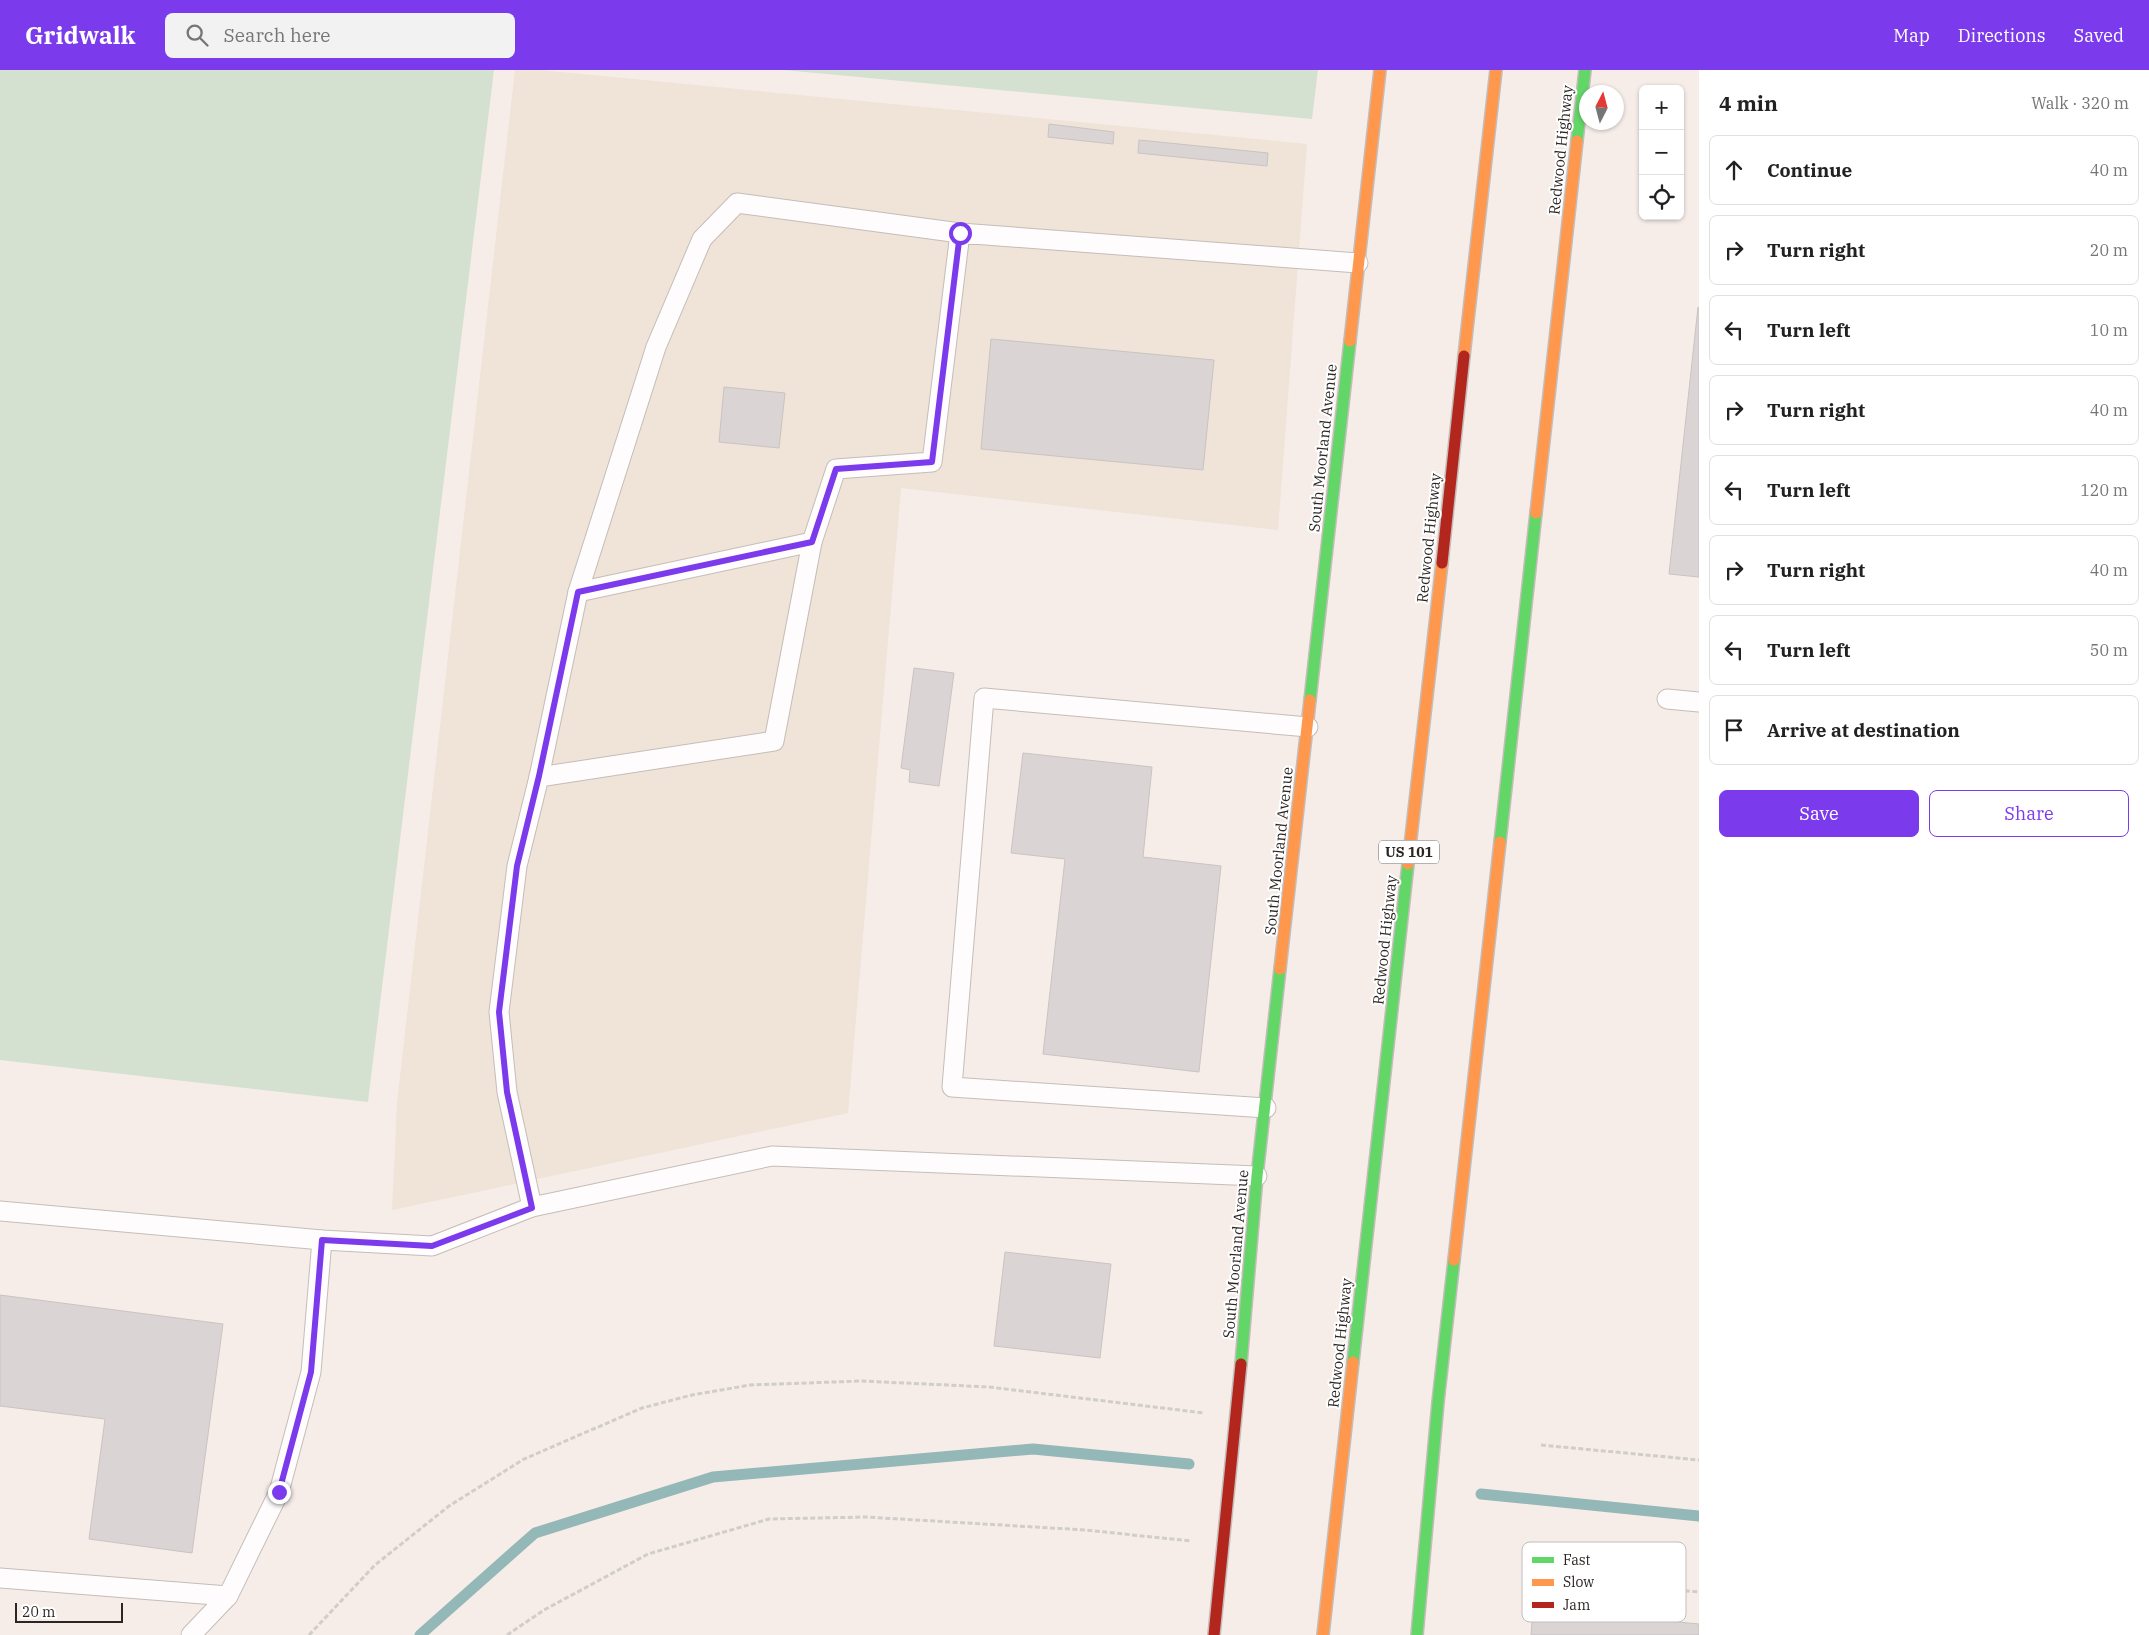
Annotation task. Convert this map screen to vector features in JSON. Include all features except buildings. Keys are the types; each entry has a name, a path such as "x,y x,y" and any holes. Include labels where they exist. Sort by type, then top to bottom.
{"main road":[{"name":"South Moorland Avenue","path":"1214,1635 1237,1417 1257,1176 1380,70"},
{"name":"Redwood Highway","path":"1324,1635 1496,70"},
{"name":"Redwood Highway","path":"1417,1635 1438,1402 1585,70"}],"lane":[{"path":"532,1208 507,1092 499,1012 517,866 539,776 578,592 656,347 702,239 737,204 960,233 1358,263"},
{"path":"539,776 774,741 812,542 836,469 932,462 960,233"},
{"path":"578,592 812,542"},
{"path":"1266,1108 952,1087 984,698 1308,728"},
{"path":"1667,699 1699,702"},
{"path":"0,1211 322,1240 432,1246 532,1208 772,1156 1257,1176"},
{"path":"191,1635 228,1596 279,1492 311,1372 322,1240"},
{"path":"0,1578 228,1596"}],"path":[{"path":"309,1635 375,1565 457,1501 524,1459 642,1408 692,1395 750,1386 882,1382 989,1387 1237,1417"},
{"path":"1541,1445 1699,1460"},
{"path":"507,1635 544,1610 648,1554 770,1519 875,1518 1085,1530 1224,1545"},
{"path":"1686,1591 1699,1592"}],"shaded area":[{"path":"515,70 540,70 1307,144 1278,530 901,488 848,1113 392,1210 397,1103"}],"green space":[{"path":"0,70 494,70 368,1102 0,1060"},
{"path":"783,70 1318,70 1312,119"}],"waterway":[{"path":"420,1635 535,1533 713,1477 1033,1449 1189,1464"},
{"path":"1481,1494 1699,1516"}],"traffic: fast":[{"path":"1577,141 1585,70"},
{"path":"1310,700 1350,341"},
{"path":"1500,842 1536,513"},
{"path":"1353,1362 1408,864"},
{"path":"1241,1364 1257,1176 1280,969"},
{"path":"1417,1635 1438,1402 1454,1260"}],"traffic: slow":[{"path":"1350,341 1380,70"},
{"path":"1464,356 1496,70"},
{"path":"1536,513 1577,141"},
{"path":"1408,864 1442,563"},
{"path":"1280,969 1310,700"},
{"path":"1454,1260 1500,842"},
{"path":"1323,1635 1353,1362"}],"traffic: jam":[{"path":"1442,563 1464,356"},
{"path":"1214,1635 1241,1364"}],"route":[{"path":"279,1492 311,1372 322,1240 432,1246 532,1208 507,1092 499,1012 517,866 539,776 578,592 812,542 836,469 932,462 960,233"}]}
